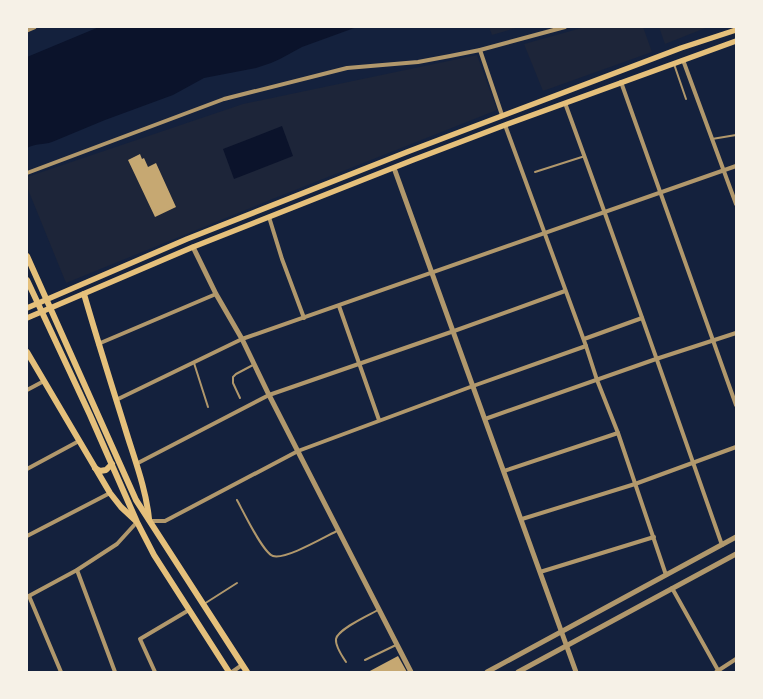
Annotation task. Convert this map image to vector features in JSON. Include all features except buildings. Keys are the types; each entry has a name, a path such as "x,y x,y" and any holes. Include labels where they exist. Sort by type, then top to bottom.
{"main road":[{"path":"27,308 187,239 502,115 681,48 736,30"},
{"path":"27,318 193,248 394,168 505,125 736,41"},
{"path":"187,239 193,248"},
{"path":"27,256 137,522 154,555 230,672"},
{"path":"27,280 136,500 247,672"},
{"path":"84,294 98,344 136,464 148,510 149,521"},
{"path":"27,352 110,493 129,516 137,522"},
{"path":"95,468 100,471 106,470 112,464"}],"street":[{"path":"27,30 34,27"},
{"path":"27,173 224,99 347,68 418,62 480,50 565,27"},
{"path":"480,50 502,115"},
{"path":"683,60 736,204"},
{"path":"622,82 736,405"},
{"path":"565,103 605,212 722,545"},
{"path":"505,125 565,291 584,339 597,380 618,433 666,575"},
{"path":"116,400 242,339 736,166"},
{"path":"394,168 486,419 576,672"},
{"path":"269,217 282,259 304,318"},
{"path":"193,248 216,294 242,339 269,396 411,672"},
{"path":"136,464 269,396 565,291"},
{"path":"98,344 216,294"},
{"path":"339,306 379,420"},
{"path":"584,339 642,318"},
{"path":"486,419 656,359 736,334"},
{"path":"149,521 165,521 298,451 379,420 586,346"},
{"path":"27,390 44,381"},
{"path":"504,471 618,433"},
{"path":"27,469 79,441"},
{"path":"522,519 636,484 736,447"},
{"path":"27,536 110,493"},
{"path":"61,672 28,596 77,570 117,544 137,522"},
{"path":"540,572 654,537"},
{"path":"487,672 736,537"},
{"path":"518,672 736,554"},
{"path":"77,570 115,672"},
{"path":"672,588 718,672 736,659"},
{"path":"155,672 140,639 189,610"},
{"path":"230,672 242,665"}],"lane":[{"path":"674,63 686,100"},
{"path":"712,139 736,135"},
{"path":"535,172 584,156"},
{"path":"194,363 208,407"},
{"path":"240,398 233,383 233,378 236,374 254,365"},
{"path":"237,500 265,550 273,556 282,556 295,551 339,530"},
{"path":"203,604 237,583"},
{"path":"346,662 338,647 336,639 340,632 379,609"},
{"path":"364,660 397,645"}],"shaded area":[{"path":"99,27 357,27 302,47 280,59 256,68 204,78 173,95 105,120 52,142 33,145 27,148 27,57"},
{"path":"489,27 519,27 492,35"},
{"path":"585,27 643,27 652,52 543,91 524,44"},
{"path":"659,27 708,27 665,44"},
{"path":"477,55 497,110 66,283 27,187 27,177 243,104"},
{"path":"282,126 293,156 234,179 223,149"}]}
